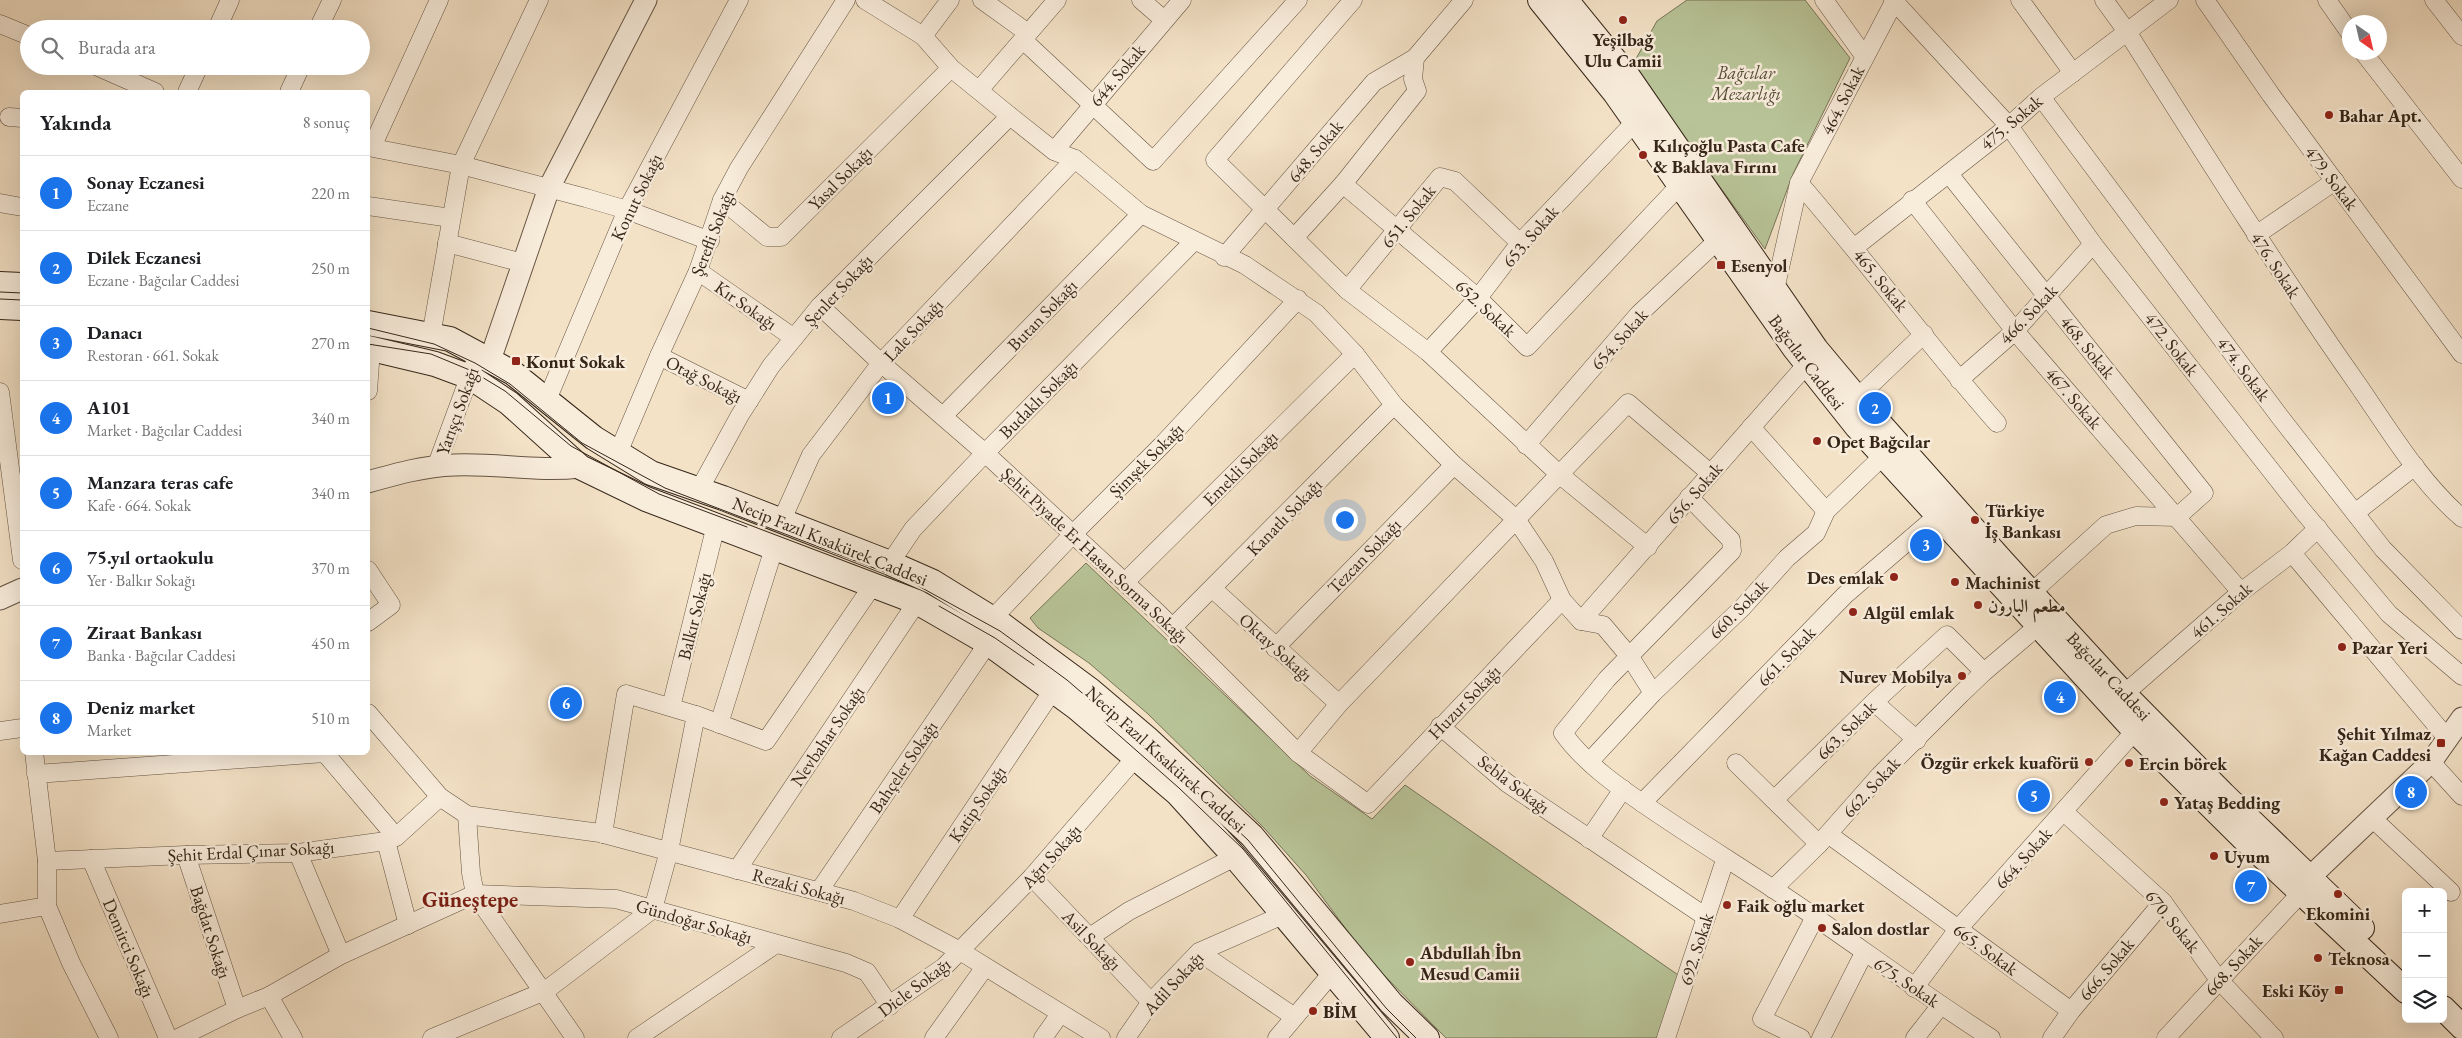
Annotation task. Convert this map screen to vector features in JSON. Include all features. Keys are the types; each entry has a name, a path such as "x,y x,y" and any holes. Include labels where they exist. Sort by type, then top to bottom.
{"main road":[{"name":"Bağcılar Caddesi","path":"1540,0 1615,93 1806,364 1883,456 2135,731 2305,885 2402,969"},
{"name":"Bağcılar Caddesi","path":"1566,0 1626,75 1816,349 1857,398 2124,694 2402,987"},
{"path":"0,284 20,285"},
{"path":"0,307 20,308"},
{"name":"Necip Fazıl Kısakürek Caddesi","path":"370,323 450,339 513,373 594,438 651,473 890,563 933,582 992,619 1090,690 1149,740 1252,836 1390,1003 1427,1038"},
{"name":"Necip Fazıl Kısakürek Caddesi","path":"370,349 435,364 470,378 508,403 580,467 646,499 917,602 988,644 1053,690 1136,756 1177,793 1235,857 1387,1038"},
{"path":"2447,1012 2462,1027"},
{"path":"2439,1023 2454,1038"}],"street":[{"path":"322,20 332,0"},
{"path":"439,0 370,147 462,165 548,188 627,210 710,241"},
{"path":"431,336 462,165 539,0"},
{"path":"484,357 523,263 548,188 646,0"},
{"name":"Konut Sokağı","path":"547,400 627,210 739,0"},
{"name":"Şerefli Sokağı","path":"618,453 698,271 710,241 722,200 739,168 846,0"},
{"path":"865,0 923,36 951,68 1054,151 1075,160 1141,214 1224,257 1245,265 1298,299 1316,313 1355,354 1394,405 1454,465 1516,519 1544,561 1562,600 1581,621 1603,625 1630,657 1653,693"},
{"path":"923,36 950,0"},
{"path":"982,0 1025,37 1091,105 1153,161 1298,0"},
{"path":"980,90 1057,0"},
{"path":"1141,0 1163,19"},
{"name":"644. Sokak","path":"1054,151 1163,19 1182,0"},
{"path":"1353,0 1215,160 1348,290 1428,352 1526,445 1648,547"},
{"path":"1294,238 1343,184 1417,91 1413,79 1416,58 1464,0"},
{"path":"1824,0 1864,57"},
{"name":"464. Sokak","path":"1775,290 1799,183 1894,0"},
{"name":"472. Sokak","path":"1894,0 2009,126 2092,244 2318,528 2389,614 2462,676"},
{"path":"2020,0 2073,73"},
{"name":"476. Sokak","path":"2104,0 2128,33 2289,286 2415,466 2442,502 2462,518"},
{"name":"475. Sokak","path":"1855,247 1912,200 1949,174 2009,126 2041,97 2128,33 2169,0"},
{"path":"2327,0 2342,22"},
{"path":"2434,0 2462,36"},
{"path":"219,20 224,2"},
{"name":"479. Sokak","path":"2212,2 2271,95 2462,354"},
{"path":"0,24 20,32"},
{"name":"648. Sokak","path":"1224,257 1374,82 1416,58"},
{"path":"2368,60 2462,179"},
{"name":"Yasal Sokağı","path":"722,200 767,237 781,236 951,68"},
{"path":"116,75 150,90"},
{"path":"188,90 195,75"},
{"path":"290,90 297,75"},
{"name":"474. Sokak","path":"2041,97 2280,417 2355,513 2384,549 2462,630"},
{"name":"Şenler Sokağı","path":"699,490 771,366 820,306 1010,116"},
{"name":"653. Sokak","path":"1428,352 1478,298 1520,243 1635,122"},
{"name":"Lale Sokağı","path":"781,522 812,455 881,364 1075,160"},
{"name":"468. Sokak","path":"1949,174 2204,493 2177,517"},
{"name":"651. Sokak","path":"1348,290 1440,177 1455,181 1520,243"},
{"path":"2256,235 2335,181"},
{"name":"465. Sokak","path":"1799,183 1855,247 1959,380 1997,423"},
{"name":"652. Sokak","path":"1343,184 1478,298 1527,347 1680,185"},
{"name":"467. Sokak","path":"1912,200 2015,331 2240,592"},
{"path":"0,203 20,207"},
{"path":"370,206 451,218"},
{"name":"Butan Sokağı","path":"943,416 1141,214"},
{"name":"654. Sokak","path":"1526,445 1639,314 1718,240"},
{"name":"Budaklı Sokağı","path":"890,563 913,529 984,453 1194,241"},
{"path":"447,243 523,263"},
{"name":"466. Sokak","path":"1959,380 2015,331 2092,244"},
{"name":"Kır Sokağı","path":"698,271 794,338"},
{"name":"Şimşek Sokağı","path":"992,619 1164,443 1298,299"},
{"name":"Şehit Piyade Er Hasan Sorma Sokağı","path":"820,306 881,364 943,416 1173,627 1298,753 1368,804"},
{"path":"1857,398 1924,334"},
{"name":"Emekli Sokağı","path":"1124,582 1355,354"},
{"name":"Otağ Sokağı","path":"659,356 749,401"},
{"name":"Yarışçı Sokağı","path":"436,467 470,378 484,357"},
{"name":"656. Sokak","path":"1581,621 1648,547 1689,497 1806,364"},
{"path":"0,392 20,545"},
{"path":"1298,753 1339,704 1628,403 1710,473"},
{"name":"Kanatlı Sokağı","path":"1173,627 1213,589 1394,405"},
{"path":"1751,426 1826,511"},
{"name":"660. Sokak","path":"1590,761 1653,693 1742,608 1787,558 1816,533 1826,511 1883,456"},
{"path":"370,481 406,471 453,465 558,470 580,467"},
{"name":"Tezcan Sokağı","path":"1275,648 1454,465"},
{"path":"2355,513 2415,466"},
{"path":"1630,657 1732,551 1731,540 1689,497"},
{"name":"661. Sokak","path":"1642,802 1845,596 1937,516"},
{"path":"2031,593 2106,525 2136,516 2177,517"},
{"name":"Balkır Sokağı","path":"671,707 716,525"},
{"name":"461. Sokak","path":"2124,694 2240,592 2292,553 2318,528"},
{"path":"719,724 774,548"},
{"path":"2292,553 2447,738"},
{"path":"370,573 391,605 370,621"},
{"path":"603,834 626,694 696,715 766,740 873,585"},
{"name":"Oktay Sokağı","path":"1213,589 1275,648 1339,704"},
{"path":"0,599 20,590"},
{"name":"Huzur Sokağı","path":"1368,804 1440,726 1562,600"},
{"name":"Nevbahar Sokağı","path":"737,870 917,602"},
{"name":"662. Sokak","path":"1774,889 1824,839 1880,774 1917,740 1984,672 2038,626"},
{"name":"663. Sokak","path":"1774,800 1874,702 1947,635 1984,672"},
{"name":"Bahçeler Sokağı","path":"819,891 988,644"},
{"name":"675. Sokak","path":"1630,657 1607,679 1563,733 1590,761 1623,790 1725,860 1774,889 1984,1036"},
{"name":"Katip Sokağı","path":"900,919 1053,690"},
{"path":"1874,702 1917,740"},
{"name":"Rezaki Sokağı","path":"370,715 440,797 467,815 603,834 854,900 900,919 960,951 1101,1038"},
{"path":"432,1038 545,991 653,909 668,852 696,715"},
{"path":"2305,885 2431,762 2462,718"},
{"name":"Sebla Sokağı","path":"1440,726 1507,784 1706,917"},
{"path":"0,731 20,728"},
{"name":"664. Sokak","path":"1914,988 1959,928 2135,731"},
{"path":"34,755 46,862 47,906 72,963 109,1038"},
{"path":"36,774 297,755"},
{"path":"326,755 391,839 408,924"},
{"name":"Ağrı Sokağı","path":"960,951 1032,878 1136,756"},
{"path":"2431,762 2462,796"},
{"name":"665. Sokak","path":"1736,763 1774,800 1824,839 1959,928 2071,1011"},
{"path":"1589,839 1623,790"},
{"path":"391,839 440,797"},
{"name":"670. Sokak","path":"2064,812 2163,902 2219,980 2274,1038"},
{"path":"467,815 471,873 475,894 545,991 575,1038"},
{"path":"2372,818 2451,892"},
{"name":"Şehit Erdal Çınar Sokağı","path":"46,862 91,858 298,853 391,839"},
{"path":"298,853 341,955"},
{"name":"Bağdat Sokağı","path":"186,855 237,1008"},
{"path":"1090,937 1129,911 1235,857"},
{"name":"Demirci Sokağı","path":"91,858 168,1038"},
{"name":"692. Sokak","path":"1666,1038 1725,860"},
{"name":"Asil Sokağı","path":"1032,878 1151,1002"},
{"name":"668. Sokak","path":"2166,1038 2305,885"},
{"path":"178,1038 237,1008 268,996 341,955 475,894"},
{"name":"Gündoğar Sokağı","path":"475,894 616,898 846,963 867,972 890,1006"},
{"name":"666. Sokak","path":"2052,1038 2071,1011 2163,902"},
{"path":"1,909 47,906"},
{"name":"Adil Sokağı","path":"1126,1038 1151,1002 1199,952 1283,915"},
{"path":"1801,1038 1762,1019 1815,917"},
{"path":"637,1038 776,944"},
{"name":"Dicle Sokağı","path":"841,1038 944,967 960,951"},
{"path":"1199,952 1293,1016"},
{"path":"1821,1038 1864,953"},
{"path":"934,1038 985,967"},
{"path":"1277,1038 1293,1016 1332,973"},
{"path":"268,996 293,1038"},
{"path":"1915,1038 1941,1005"},
{"path":"1043,1038 1060,1014"}],"green space":[{"name":"Bağcılar Mezarlığı","path":"1687,0 1805,0 1850,58 1793,174 1765,249 1632,66 1657,21"},
{"path":"1086,563 1310,776 1372,819 1405,785 1681,977 1659,1038 1446,1038 1369,960 1306,875 1264,828 1148,714 1089,663 1038,628 1030,618"}],"tram line":[{"path":"0,292 20,293"},
{"path":"0,299 20,300"},
{"path":"370,328 434,344 475,363 510,384 582,443 665,488 913,583 1000,631 1067,680 1186,782 1248,840 1386,1008 1416,1038"},
{"path":"370,344 431,354 472,371 505,391 571,446 659,494 747,527"},
{"path":"939,606 995,638 1034,665"},
{"path":"1104,722 1179,788 1243,849 1397,1038"}],"place":[{"name":"Yeşilbağ Ulu Camii","path":"1623,20"},
{"name":"Bahar Apt.","path":"2329,115"},
{"name":"Kılıçoğlu Pasta Cafe & Baklava Fırını","path":"1643,155"},
{"name":"Esenyol","path":"1721,265"},
{"name":"Konut Sokak","path":"516,361"},
{"name":"Sonay Eczanesi","path":"888,398"},
{"name":"Dilek Eczanesi","path":"1875,408"},
{"name":"Opet Bağcılar","path":"1817,441"},
{"name":"Türkiye İş Bankası","path":"1975,520"},
{"name":"Danacı","path":"1926,545"},
{"name":"Des emlak","path":"1894,577"},
{"name":"Machinist","path":"1955,582"},
{"name":"مطعم البارون","path":"1978,605"},
{"name":"Algül emlak","path":"1853,612"},
{"name":"Pazar Yeri","path":"2342,647"},
{"name":"Nurev Mobilya","path":"1962,676"},
{"name":"A101","path":"2060,697"},
{"name":"75.yıl ortaokulu","path":"566,703"},
{"name":"Şehit Yılmaz Kağan Caddesi","path":"2441,743"},
{"name":"Özgür erkek kuaförü","path":"2089,762"},
{"name":"Ercin börek","path":"2129,763"},
{"name":"Deniz market","path":"2411,792"},
{"name":"Manzara teras cafe","path":"2034,796"},
{"name":"Yataş Bedding","path":"2164,802"},
{"name":"Uyum","path":"2214,856"},
{"name":"Ziraat Bankası","path":"2251,886"},
{"name":"Ekomini","path":"2338,894"},
{"name":"Faik oğlu market","path":"1727,905"},
{"name":"Salon dostlar","path":"1822,928"},
{"name":"Teknosa","path":"2318,958"},
{"name":"Abdullah İbn Mesud Camii","path":"1410,962"},
{"name":"Eski Köy","path":"2339,990"},
{"name":"BİM","path":"1313,1011"}],"district":[{"name":"Güneştepe","path":"470,899"}]}
